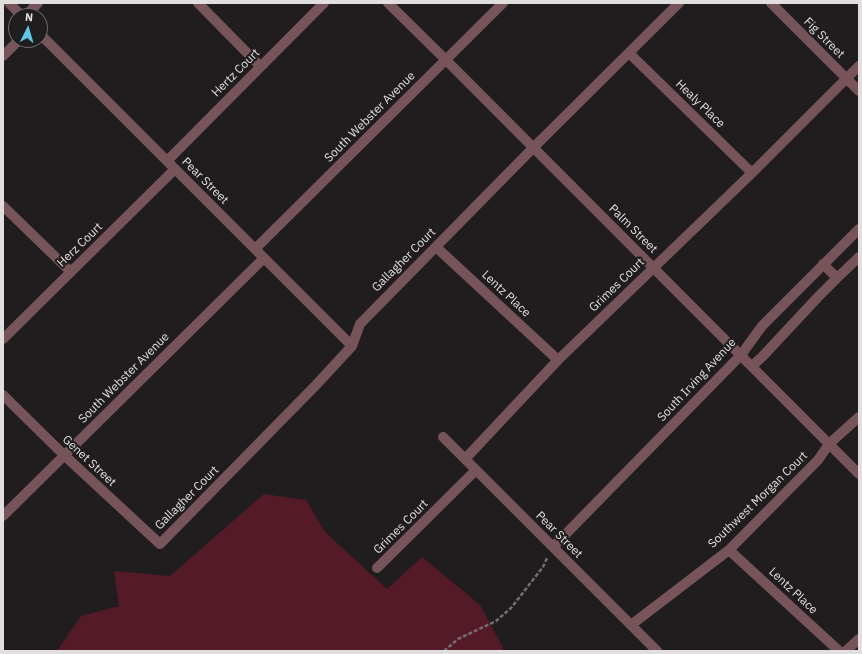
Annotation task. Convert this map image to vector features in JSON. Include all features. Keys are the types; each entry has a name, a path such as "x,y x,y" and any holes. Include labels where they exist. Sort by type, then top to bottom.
{"street":[{"path":"198,3 260,66"},
{"name":"Hertz Court","path":"167,161 324,3"},
{"name":"Palm Street","path":"388,3 859,474"},
{"name":"South Webster Avenue","path":"255,249 503,3"},
{"name":"Gallagher Court","path":"160,544 316,385 352,346 360,324 533,148 679,3"},
{"name":"Fig Street","path":"771,3 859,91"},
{"name":"Pear Street","path":"48,42 352,346"},
{"path":"3,56 11,48"},
{"name":"Healy Place","path":"629,53 752,173"},
{"name":"Grimes Court","path":"465,459 558,360 752,173 859,66"},
{"name":"Herz Court","path":"3,340 175,169"},
{"path":"3,206 71,272"},
{"name":"South Irving Avenue","path":"553,547 741,355 762,326 859,229"},
{"name":"Lentz Place","path":"436,247 558,360"},
{"name":"South Webster Avenue","path":"3,516 264,258"},
{"path":"752,366 837,278 859,258"},
{"path":"823,264 837,278"},
{"name":"Genet Street","path":"3,395 64,455 160,544"},
{"name":"Southwest Morgan Court","path":"631,625 729,550 818,460 829,444 859,417"},
{"name":"Pear Street","path":"443,436 657,651"},
{"name":"Grimes Court","path":"378,568 476,470"},
{"name":"Lentz Place","path":"729,550 839,651"},
{"path":"846,651 859,639"}],"path":[{"path":"444,651 458,638 496,621 511,608 543,567 553,547"}],"shaded area":[{"path":"264,494 306,500 325,532 387,589 422,557 480,605 502,646 503,651 57,651 81,616 119,606 114,571 170,576"}]}
